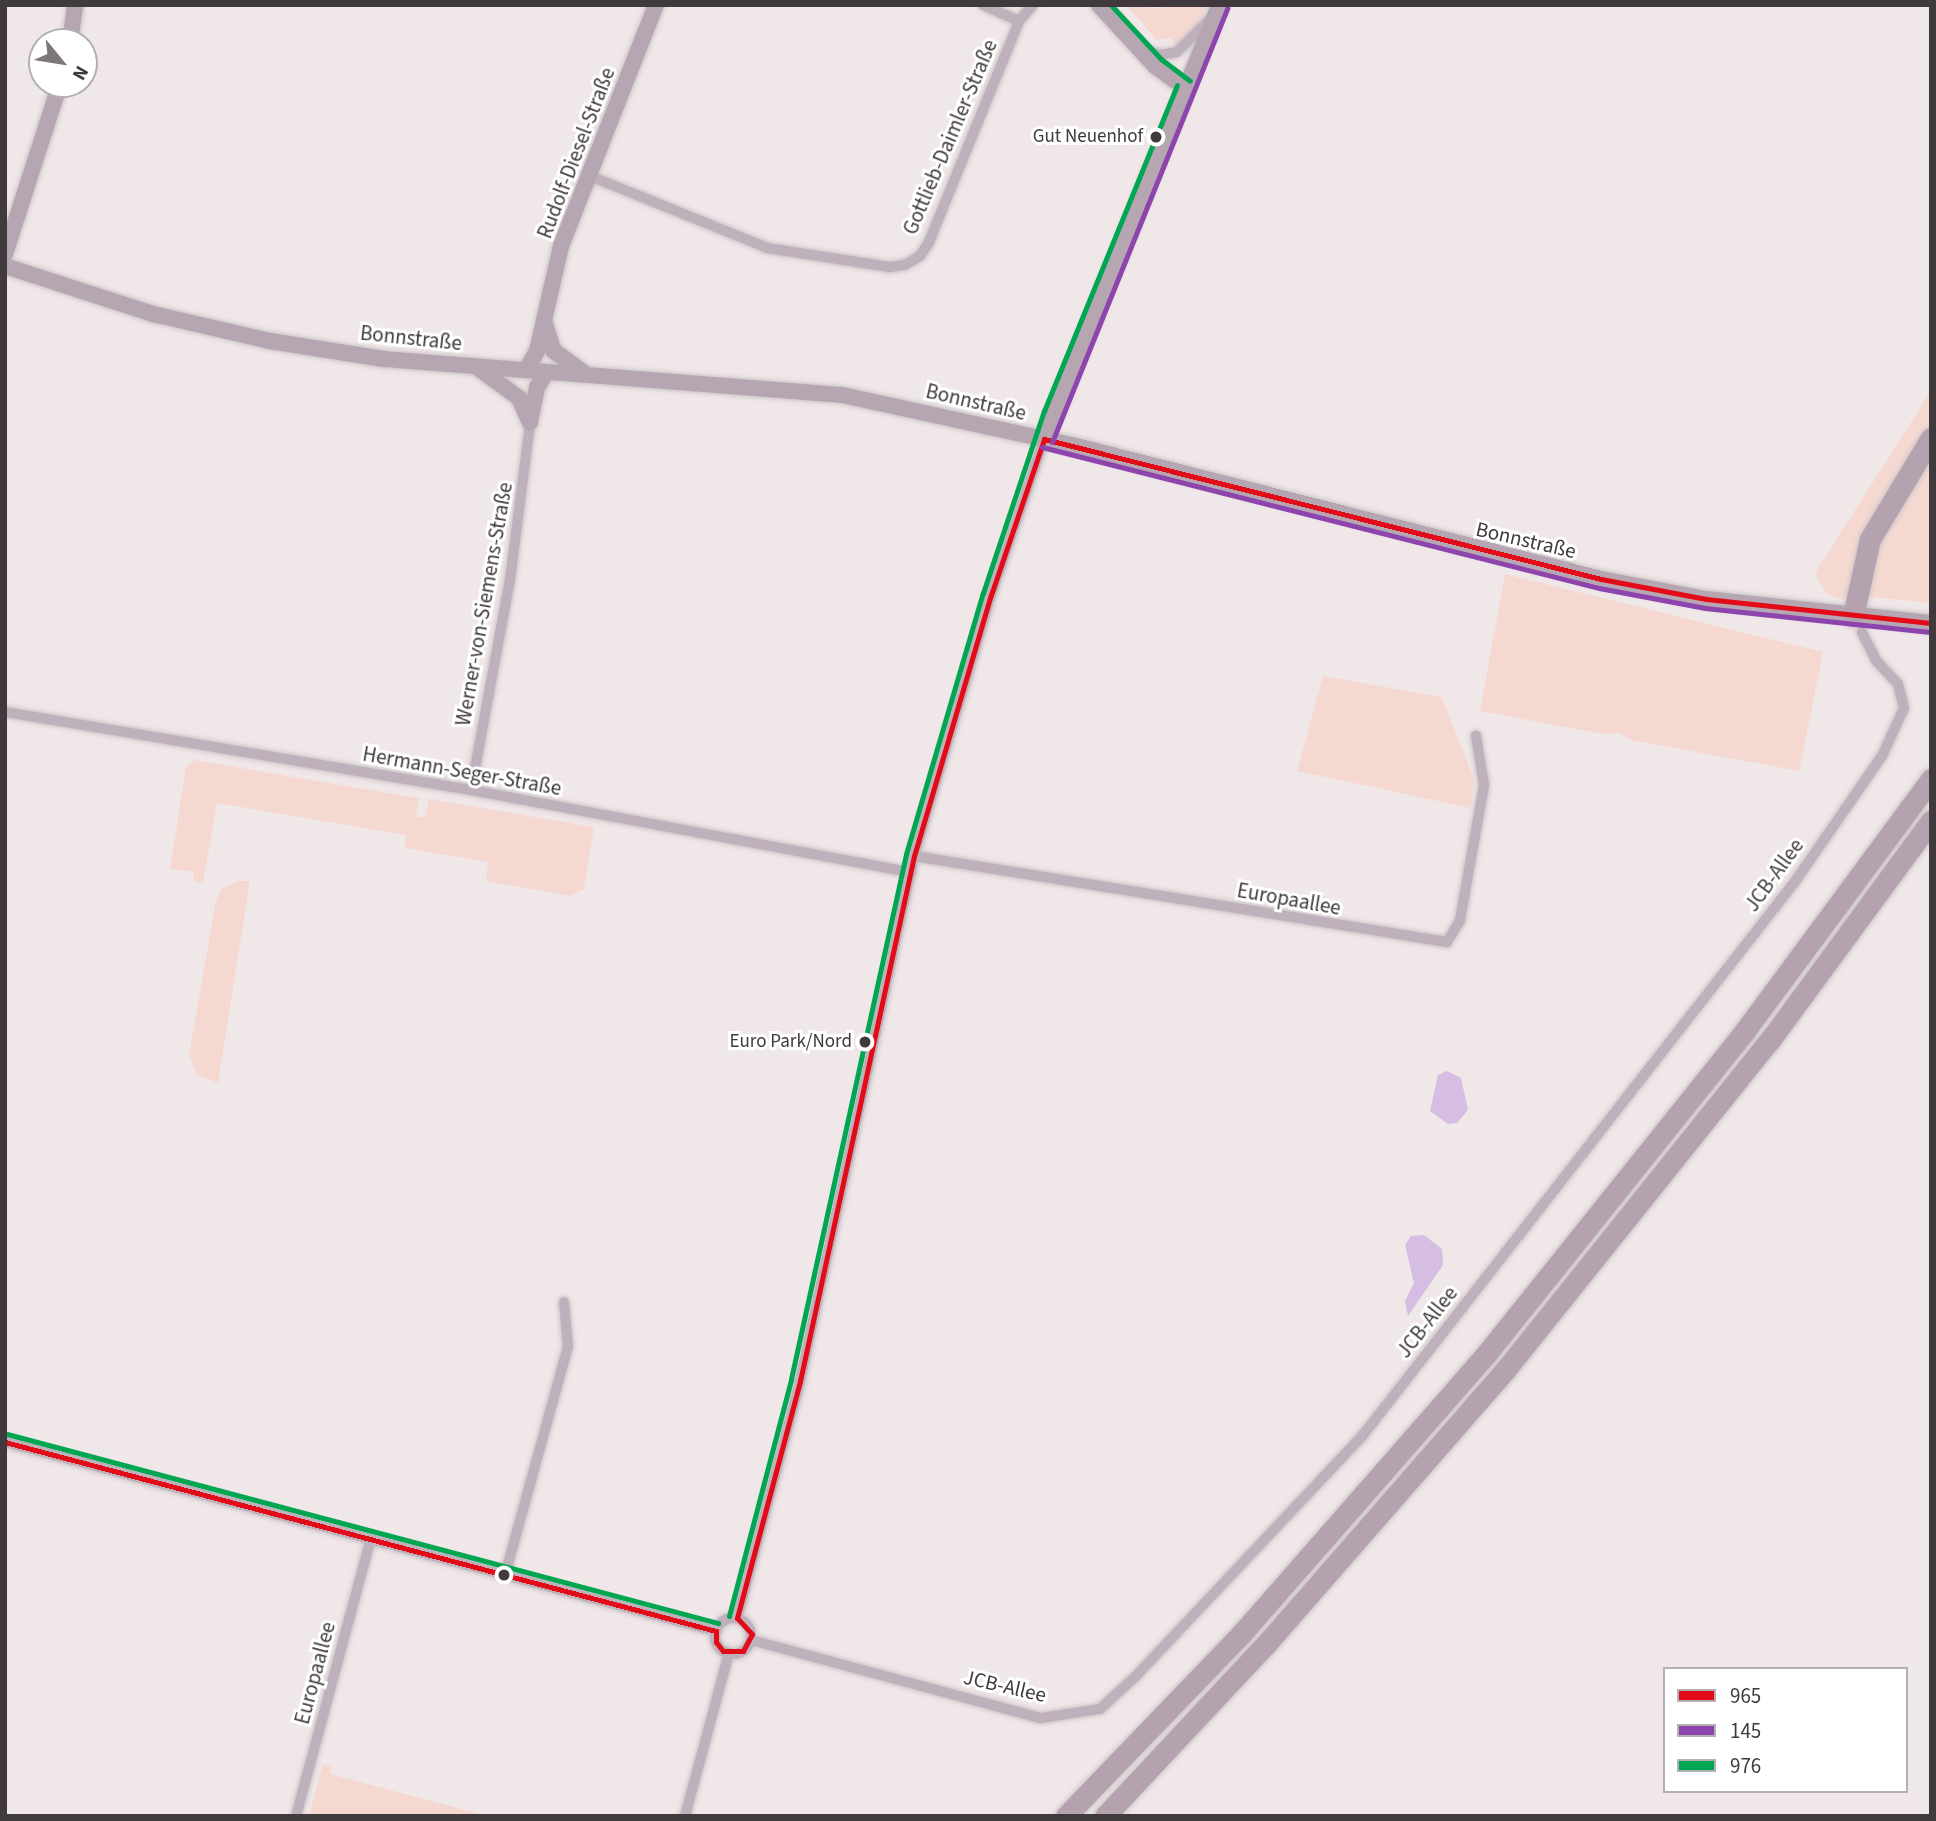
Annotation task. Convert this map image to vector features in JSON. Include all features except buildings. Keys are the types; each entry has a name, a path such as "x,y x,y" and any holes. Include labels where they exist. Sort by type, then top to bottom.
{"highway":[{"path":"1858,624 1870,539 1931,438"},
{"path":"1066,1816 1243,1632 1487,1353 1744,1032 1931,779"},
{"path":"1105,1816 1294,1614 1515,1359 1770,1040 1931,821"}],"main road":[{"path":"72,28 75,5"},
{"name":"Rudolf-Diesel-Straße","path":"526,370 537,351 561,246 656,5"},
{"path":"1099,5 1135,45 1185,88"},
{"path":"1044,439 1217,10"},
{"path":"5,254 55,98"},
{"name":"Bonnstraße","path":"5,266 153,314 270,341 384,359 842,394 1044,439 1589,576 1858,624 1931,623"},
{"path":"544,319 554,351 586,374"},
{"path":"476,366 519,398 530,423"},
{"path":"530,423 537,387 547,372"}],"street":[{"name":"Gottlieb-Daimler-Straße","path":"983,5 1019,21"},
{"name":"Gottlieb-Daimler-Straße","path":"590,176 767,248 890,267 905,265 920,256 929,242 1019,21 1032,5"},
{"path":"1135,45 1153,55 1172,54 1217,10"},
{"name":"Werner-von-Siemens-Straße","path":"471,790 510,580 530,423"},
{"path":"737,1618 797,1392 914,856 991,594 1044,439"},
{"name":"JCB-Allee","path":"751,1640 1041,1718 1100,1709 1136,1676 1363,1435 1794,883 1882,756 1904,709 1898,684 1876,660 1858,624"},
{"name":"Hermann-Seger-Straße","path":"5,712 471,790 911,872"},
{"name":"Europaallee","path":"914,856 1447,942 1460,920 1483,785 1476,736"},
{"path":"505,1575 568,1347 564,1302"},
{"path":"5,1442 370,1541 716,1630"},
{"name":"Europaallee","path":"296,1816 370,1541"},
{"path":"737,1618 750,1629 751,1640 743,1651 729,1653 716,1642 716,1630 724,1620 737,1618"},
{"path":"685,1816 729,1653"}],"shaded area":[{"path":"1126,5 1153,8 1208,5 1190,38 1176,48 1171,38 1157,40"},
{"path":"1931,391 1931,427 1876,511 1848,594 1842,599 1826,594 1815,573"},
{"path":"1931,450 1931,603 1870,597 1866,588 1875,551"},
{"path":"1505,574 1823,652 1799,771 1631,740 1620,733 1603,734 1480,711"},
{"path":"1323,676 1442,697 1474,779 1471,808 1297,771"},
{"path":"194,760 419,798 416,816 425,818 429,799 594,827 584,889 570,896 486,881 488,862 405,848 406,835 217,803 203,883 193,881 194,872 170,869 186,767"},
{"path":"239,881 250,881 218,1083 196,1074 189,1055 216,900 222,889"},
{"path":"1447,1071 1461,1078 1468,1110 1457,1123 1448,1124 1430,1111 1438,1075"},
{"path":"1424,1235 1442,1249 1443,1265 1408,1316 1405,1301 1414,1283 1405,1245 1411,1236"},
{"path":"323,1764 332,1766 330,1774 488,1816 309,1816"}],"transit line":[{"name":"976","path":"1111,5 1161,59 1190,81"},
{"name":"145","path":"1052,442 1227,8"},
{"name":"976","path":"729,1616 791,1379 906,854 983,593 1044,411 1177,85"},
{"name":"965","path":"1044,439 1601,579 1706,599 1931,623"},
{"name":"965","path":"737,1618 800,1381 914,856 991,595 1044,439"},
{"name":"145","path":"1042,447 1599,588 1705,608 1930,632"},
{"name":"976","path":"7,1434 718,1623"},
{"name":"965","path":"5,1442 716,1631"},
{"name":"965","path":"716,1631 716,1642 723,1651 743,1651 752,1634 737,1618"}],"place":[{"name":"Gut Neuenhof","path":"1156,137"},
{"name":"Euro Park/Nord","path":"865,1042"}]}
